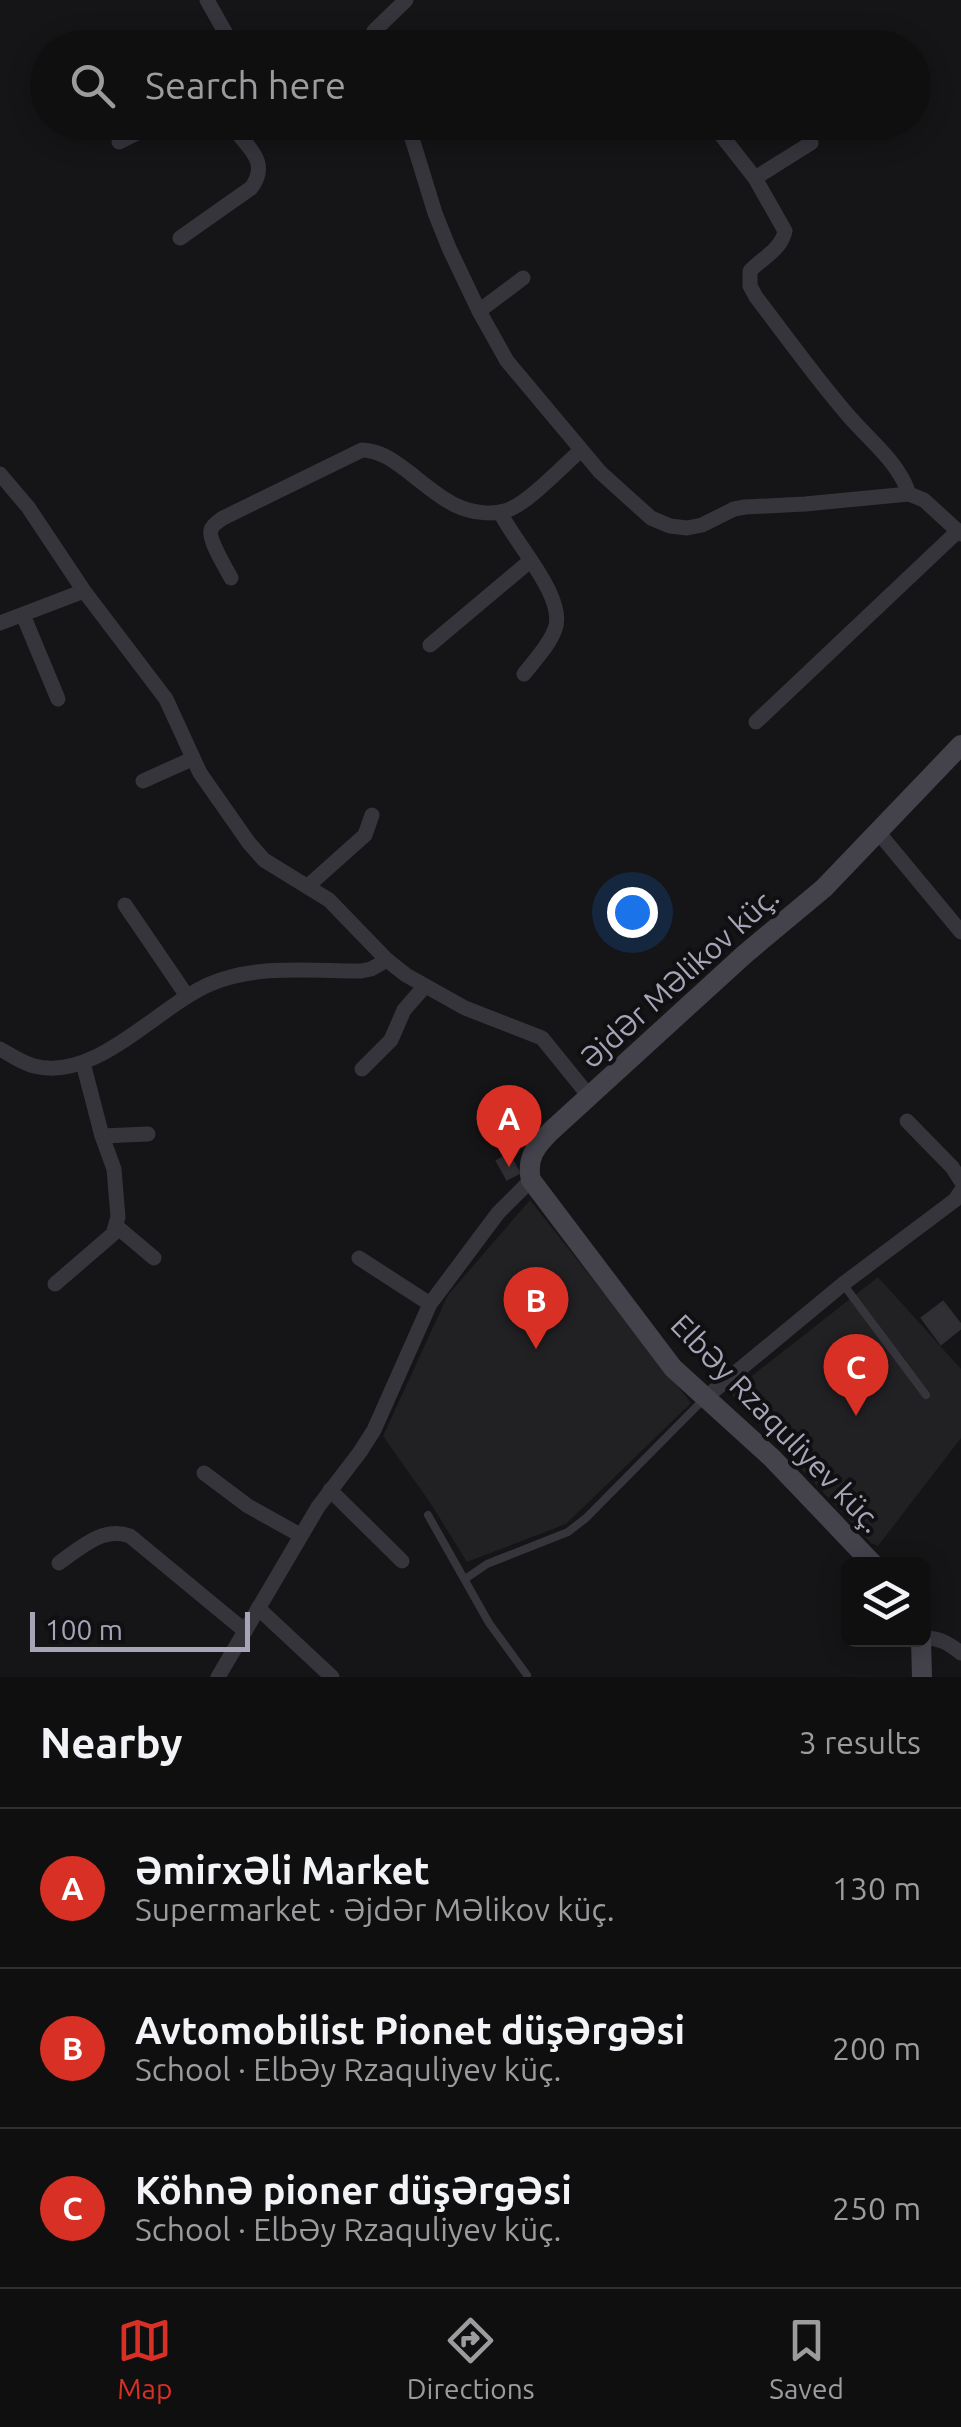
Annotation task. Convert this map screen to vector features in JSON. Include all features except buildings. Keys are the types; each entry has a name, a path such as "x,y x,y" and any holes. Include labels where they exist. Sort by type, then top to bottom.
{"street":[{"path":"207,0 224,30"},
{"path":"376,30 406,0"},
{"path":"119,142 123,140"},
{"path":"180,238 258,180 258,159 243,140"},
{"path":"412,140 435,214 479,312 507,360 581,450 624,496 651,518 686,528 745,507 909,494 924,500 959,532 756,722"},
{"path":"726,140 754,178 785,232 779,246 750,271 750,286 846,412 895,465 909,494"},
{"path":"754,178 811,143"},
{"path":"479,312 523,278"},
{"path":"231,578 211,540 212,526 362,450 386,455 459,508 500,512 523,501 581,450"},
{"path":"0,474 166,699 192,760 264,860 329,900 388,960 424,986 466,1008 542,1038 590,1096"},
{"path":"500,512 552,600 557,620 548,642 524,674"},
{"path":"430,644 530,561"},
{"path":"0,623 84,591"},
{"path":"23,615 58,700"},
{"name":"Əjdər Məlikov küç.","path":"218,1677 300,1535 374,1430 430,1304 498,1213 531,1180 530,1157 538,1144 745,954 824,888 961,745"},
{"path":"143,781 192,760"},
{"path":"309,885 364,835 372,815"},
{"path":"878,832 961,932"},
{"path":"125,904 188,996"},
{"path":"0,1049 36,1066 65,1068 108,1049 209,984 259,972 361,971 388,960"},
{"path":"362,1069 390,1040 404,1010 424,986"},
{"path":"55,1284 113,1234 118,1216 114,1169 83,1062"},
{"path":"907,1121 961,1180"},
{"path":"102,1136 148,1134"},
{"name":"Elbəy Rzaquliyev küç.","path":"531,1180 673,1368 772,1458 865,1557"},
{"path":"705,1398 843,1284 955,1200 961,1191"},
{"path":"116,1226 154,1258"},
{"path":"359,1258 430,1304"},
{"path":"204,1474 248,1506 300,1535"},
{"path":"330,1490 402,1561"},
{"path":"59,1563 106,1534 122,1533 245,1631"},
{"path":"258,1608 332,1677"},
{"path":"931,1638 948,1642 961,1652"},
{"path":"922,1647 922,1677"}],"lane":[{"path":"843,1284 926,1395"},
{"path":"465,1579 487,1564 568,1532 705,1398"},
{"path":"428,1514 489,1623 527,1674"}],"shaded area":[{"path":"530,1200 691,1403 566,1524 467,1562 383,1436 448,1295"},
{"path":"878,1277 961,1369 961,1438 878,1546 730,1393"}],"place":[{"name":"Əmirxəli Market","path":"509,1167"},
{"name":"Avtomobilist Pionet düşərgəsi","path":"536,1349"},
{"name":"Köhnə pioner düşərgəsi","path":"856,1416"}]}
